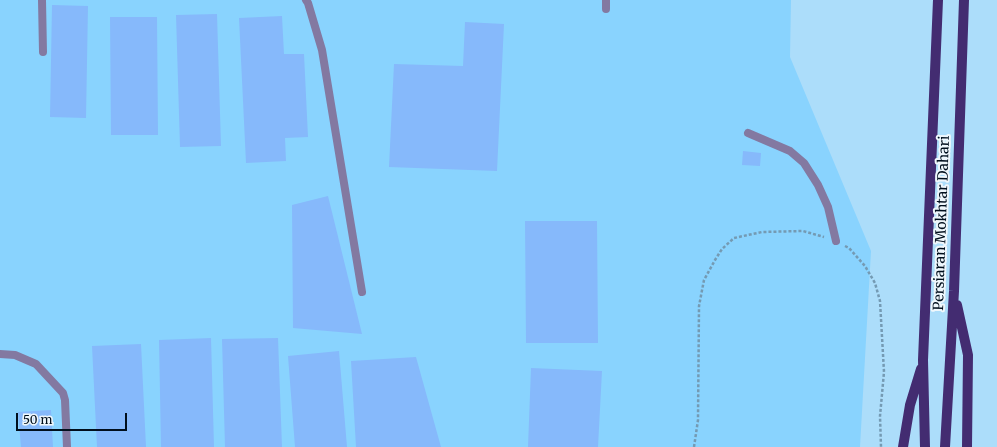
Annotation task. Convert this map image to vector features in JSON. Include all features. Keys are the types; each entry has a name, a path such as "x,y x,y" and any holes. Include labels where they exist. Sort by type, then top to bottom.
{"main road":[{"name":"Persiaran Mokhtar Dahari","path":"925,447 923,360 938,0"},
{"name":"Persiaran Mokhtar Dahari","path":"945,447 954,291 964,0"},
{"path":"954,291 968,355 967,447"},
{"path":"903,447 910,405 923,360"}],"lane":[{"path":"42,0 44,52"},
{"path":"306,0 308,2 322,50 362,292"},
{"path":"606,0 606,9"},
{"path":"748,133 790,151 804,163 818,185 828,207 836,241"},
{"path":"0,354 15,355 36,364 63,393 65,400 67,447"}],"path":[{"path":"694,447 698,420 700,299 704,280 722,249 734,238 762,232 803,231 836,241 849,248 865,266 875,283 880,301 884,372 880,416 881,447"}],"shaded area":[{"path":"0,0 791,0 790,57 871,251 860,447 0,447"}],"building":[{"path":"52,5 88,6 86,118 50,117"},
{"path":"217,14 221,146 180,147 176,15"},
{"path":"282,16 284,54 304,54 308,137 285,138 286,161 246,163 239,18"},
{"path":"110,17 157,17 158,135 111,135"},
{"path":"465,22 504,24 497,171 389,167 394,64 463,66"},
{"path":"743,151 761,153 760,166 742,165"},
{"path":"328,196 362,334 293,328 292,205"},
{"path":"525,221 597,221 598,343 526,343"},
{"path":"211,338 214,447 161,447 159,340"},
{"path":"278,338 282,447 225,447 222,339"},
{"path":"141,344 146,447 97,447 92,346"},
{"path":"339,351 347,447 295,447 288,356"},
{"path":"416,357 441,447 356,447 351,361"},
{"path":"531,368 602,371 598,447 528,447"},
{"path":"51,410 53,447 21,447 18,412"}]}
